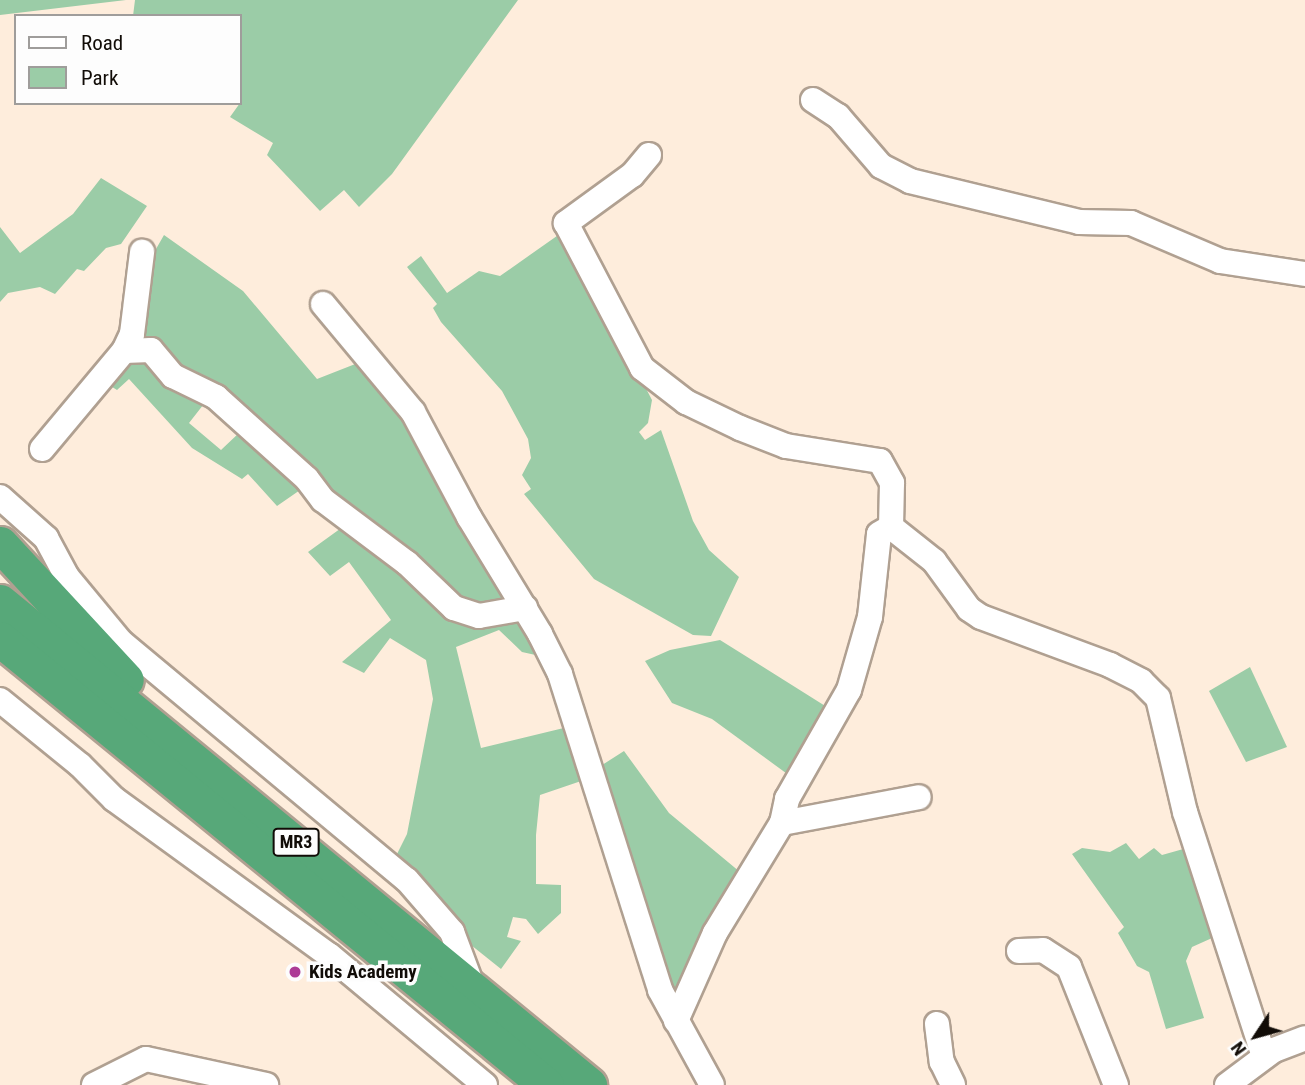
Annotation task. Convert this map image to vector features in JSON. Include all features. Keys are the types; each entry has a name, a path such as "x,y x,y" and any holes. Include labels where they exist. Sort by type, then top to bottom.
{"highway":[{"path":"0,544 200,762"},
{"name":"MR3","path":"0,602 200,762 589,1085"},
{"name":"MR3","path":"0,639 126,739 546,1085"},
{"path":"0,660 126,739"}],"street":[{"path":"813,100 838,116 881,166 910,181 1079,222 1131,223 1220,261 1305,274"},
{"path":"649,155 632,175 566,223 642,368 687,402 740,428 786,446 880,461 892,483 891,527"},
{"path":"42,449 124,351 132,334 142,252"},
{"path":"323,304 413,412 560,674 660,990 712,1085"},
{"path":"124,351 151,350 173,376 216,397 307,480 323,500 407,563 454,608 479,615 525,608"},
{"path":"0,497 46,538 82,597 121,642 407,880 452,932 473,988"},
{"path":"676,1021 715,933 782,823 788,799 849,690 870,617 879,534 891,527"},
{"path":"891,527 934,561 969,609 981,617 1110,665 1141,681 1158,698 1185,812 1264,1057"},
{"path":"0,700 80,765 114,799 330,955 485,1085"},
{"path":"782,823 919,797"},
{"path":"1019,951 1043,950 1069,967 1116,1085"},
{"path":"937,1024 942,1062 953,1085"},
{"path":"1227,1085 1264,1057 1305,1038"},
{"path":"94,1085 146,1059 265,1085"}],"green space":[{"path":"0,0 126,0 0,15"},
{"path":"135,0 518,0 392,174 359,207 344,190 320,211 267,155 273,143 230,117 239,105 242,105 242,14 133,14"},
{"path":"101,178 147,206 121,244 106,248 84,271 77,269 55,294 40,287 8,293 0,302 0,227 20,253 73,214"},
{"path":"564,231 652,400 648,423 639,432 645,440 661,430 693,521 709,550 739,577 711,636 693,635 594,579 524,494 531,489 522,475 531,458 528,439 502,391 441,322 433,308 437,304 407,267 421,256 447,293 479,271 500,276"},
{"path":"164,235 243,291 317,379 368,359 513,605 466,609 136,334 148,263"},
{"path":"133,354 207,400 189,423 221,450 240,432 303,488 277,506 248,474 242,479 192,448 129,379 117,390 109,385"},
{"path":"344,526 428,592 522,615 540,656 522,652 499,630 456,647 481,748 572,726 587,779 540,795 536,835 536,884 561,885 561,913 538,934 526,919 513,917 507,937 521,941 501,969 456,933 394,860 407,834 433,699 426,660 390,638 364,673 342,662 391,620 349,562 330,576 308,552"},
{"path":"720,640 830,709 790,776 712,719 672,703 645,661 670,650"},
{"path":"1250,667 1287,747 1246,762 1209,691"},
{"path":"624,751 669,813 740,872 699,940 674,995 599,767"},
{"path":"1126,843 1139,859 1154,848 1162,855 1194,846 1221,934 1192,947 1186,961 1204,1018 1166,1029 1149,972 1137,966 1118,933 1124,927 1072,854 1082,848 1110,852"}],"place":[{"name":"Kids Academy","path":"295,972"}]}
